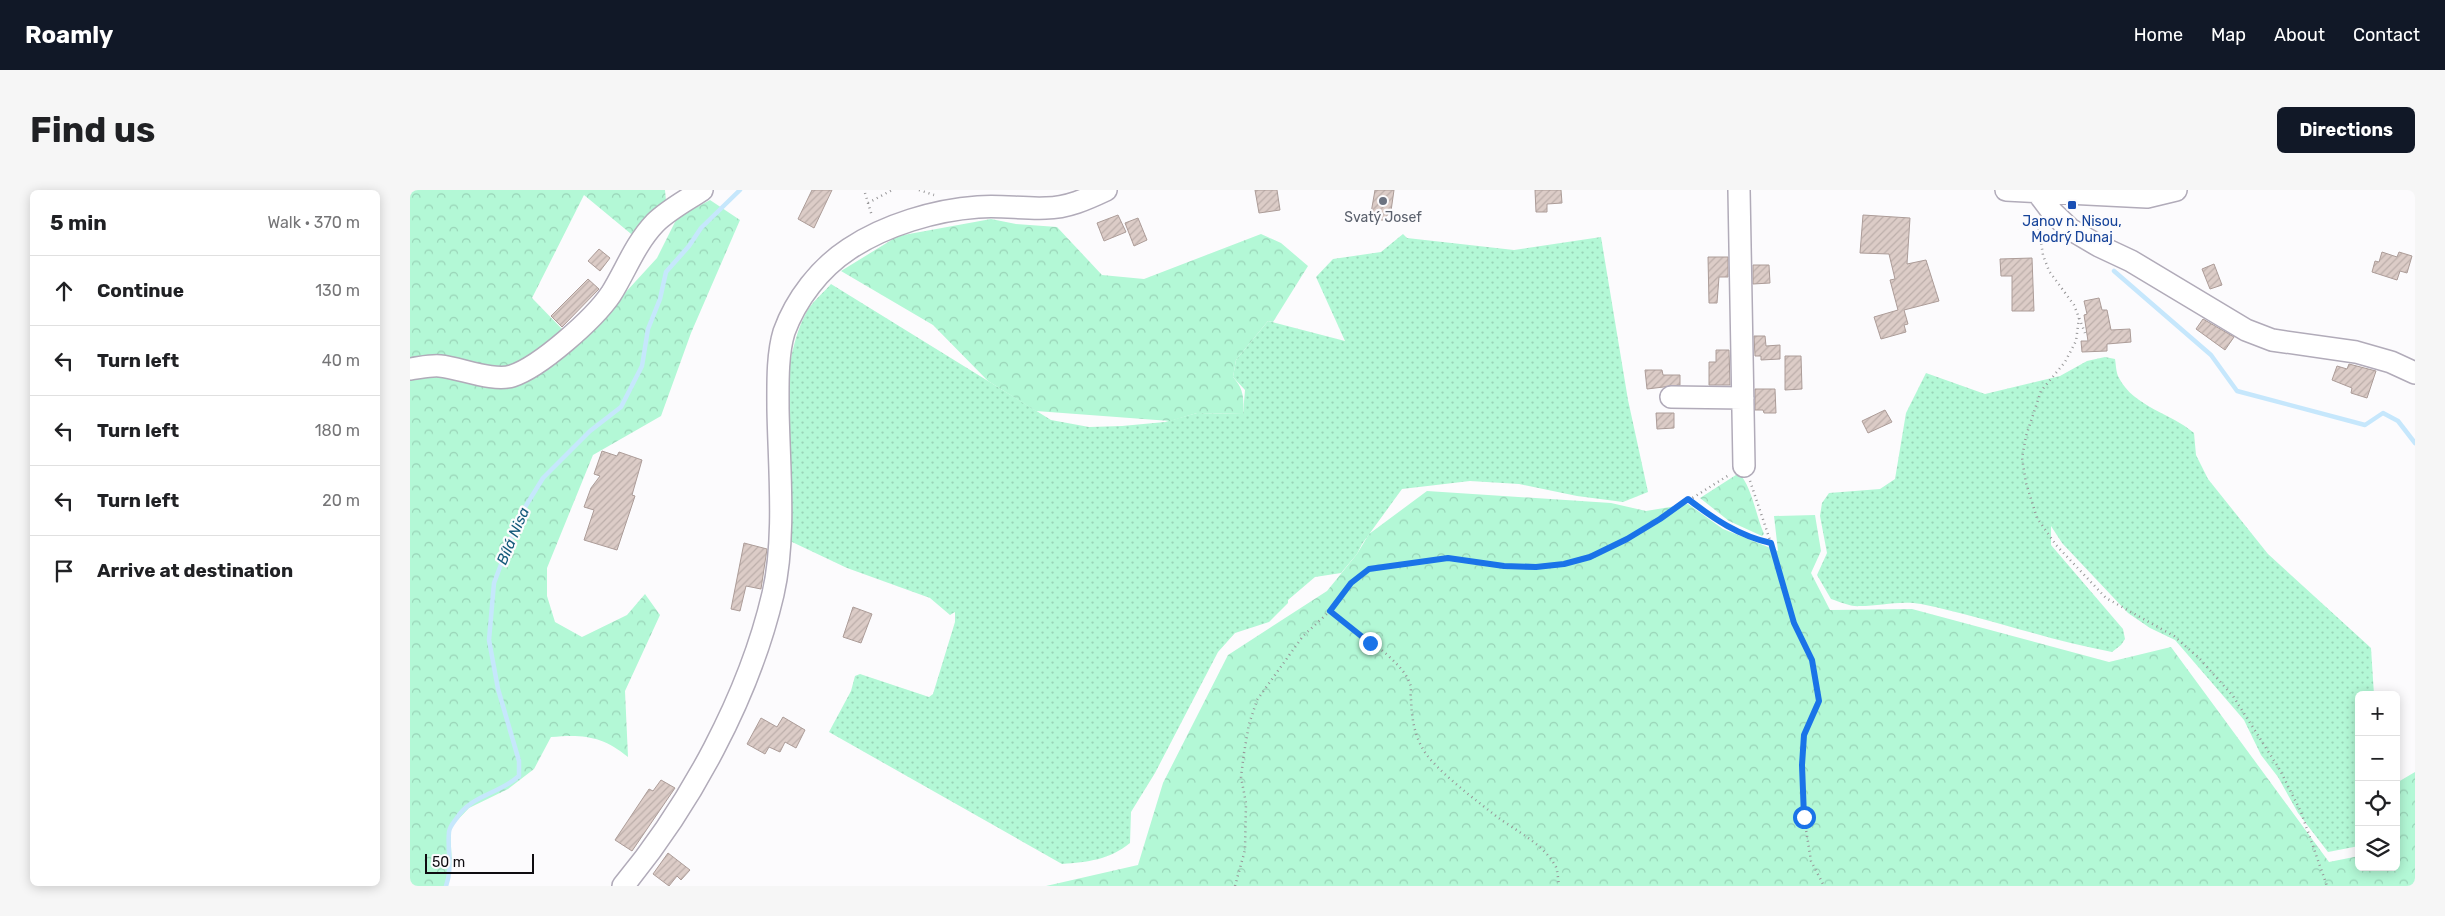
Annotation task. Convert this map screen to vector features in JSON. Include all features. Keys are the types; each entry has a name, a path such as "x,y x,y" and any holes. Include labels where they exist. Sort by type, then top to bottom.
{"street":[{"path":"410,369 438,365 493,376 510,377 527,369 572,336 597,312 611,294 636,248 656,222 702,190"},
{"path":"623,886 673,818 692,786 729,716 759,640 773,594 780,546 778,394 784,334 796,306 810,285 836,258 851,247 914,220 959,209 980,207 1048,208 1075,203 1106,190"},
{"path":"1739,190 1744,466"},
{"path":"2006,190 2147,197 2176,190"},
{"path":"2038,192 2053,213 2070,228 2099,246 2131,260 2246,330 2272,340 2356,352 2391,362 2415,373"},
{"path":"1670,398 1743,398"}],"path":[{"path":"868,203 892,190"},
{"path":"865,193 878,234"},
{"path":"2038,222 2043,255 2049,271 2068,296 2085,333"},
{"path":"2079,318 2076,341 2065,362 2041,392 2026,436 2022,458 2026,483 2037,518 2056,545 2106,598 2174,636 2199,658 2233,696 2271,754 2297,804 2327,886"},
{"path":"1235,886 1245,850 1246,802 1242,777 1252,716 1257,700 1303,636 1330,611 1351,583 1369,569 1448,558 1504,566 1536,567 1564,564 1590,557 1627,539 1688,499 1744,466 1771,543 1794,623 1812,660 1819,701 1804,735 1802,765 1804,817 1811,862 1824,886"},
{"path":"1688,499 1729,527 1750,538 1771,543"},
{"path":"1330,611 1401,668 1410,684 1413,726 1418,742 1430,758 1459,786 1546,854 1556,868 1559,886"}],"green space":[{"path":"410,190 665,190 666,201 636,238 584,195 532,298 563,330 591,330 657,258 677,218 710,200 740,220 691,333 661,416 593,455 547,568 547,596 555,622 582,637 627,615 645,594 660,615 625,691 628,757 610,745 592,738 583,736 551,737 534,769 508,789 469,808 450,828 452,864 447,886 410,886"},
{"path":"991,219 1016,224 1057,227 1102,275 1144,279 1261,234 1281,243 1308,266 1273,322 1268,321 1236,360 1233,377 1242,394 1243,414 1197,413 1170,421 1036,411 988,381 933,325 841,271 898,236"},
{"path":"1403,234 1407,238 1514,250 1601,237 1628,400 1648,492 1623,502 1577,496 1519,484 1470,481 1402,489 1362,544 1357,554 1341,573 1315,577 1288,600 1288,603 1269,622 1235,633 1218,652 1155,773 1131,812 1130,843 1106,857 1062,864 829,732 851,691 855,676 860,674 929,697 933,694 955,622 955,612 950,615 930,598 847,568 790,541 785,424 790,364 796,337 808,309 831,284 1051,420 1089,427 1122,426 1165,422 1197,413 1243,414 1245,390 1233,377 1236,360 1268,321 1345,341 1316,277 1333,259 1381,252"},
{"path":"2105,357 2115,359 2119,378 2134,396 2194,433 2196,455 2208,479 2268,554 2371,648 2374,691 2355,691 2355,847 2328,852 2298,813 2278,777 2261,755 2244,720 2175,640 2150,628 2128,613 2062,543 2051,526 2051,545 2123,629 2125,639 2112,652 1921,604 1849,605 1831,599 1817,575 1827,553 1820,516 1822,503 1829,493 1880,489 1895,479 1906,413 1926,373 1985,394 2060,376 2087,361"},
{"path":"1739,473 1751,494 1764,534 1762,536 1729,521 1700,498"},
{"path":"1427,491 1611,503 1646,511 1688,504 1723,529 1778,551 1774,516 1815,515 1821,551 1811,573 1830,610 1912,609 2109,662 2171,647 2329,862 2355,857 2355,871 2400,871 2400,781 2415,772 2415,886 1046,886 1138,865 1163,783 1228,655 1327,591 1357,554 1369,534"}],"building":[{"path":"812,190 832,190 814,228 798,219"},
{"path":"1255,190 1277,190 1280,210 1259,213"},
{"name":"Svatý Josef","path":"1375,190 1394,190 1391,211 1383,220 1378,220 1371,213"},
{"path":"1535,190 1561,190 1562,203 1547,204 1547,212 1536,212"},
{"path":"1118,215 1126,232 1104,241 1097,223"},
{"path":"1863,215 1910,218 1907,264 1926,260 1939,301 1904,310 1908,324 1904,325 1906,332 1881,339 1874,317 1898,310 1890,280 1895,279 1889,254 1860,253"},
{"path":"1138,218 1147,240 1134,246 1125,223"},
{"path":"599,249 610,258 600,271 588,261"},
{"path":"2382,252 2397,257 2399,252 2412,256 2407,273 2400,271 2397,280 2372,272 2375,261 2379,262"},
{"path":"1708,257 1728,257 1728,277 1719,277 1717,303 1709,303"},
{"path":"2032,258 2034,311 2012,311 2012,276 2001,276 2000,259"},
{"path":"2214,264 2222,285 2210,289 2202,269"},
{"path":"1753,265 1769,265 1770,283 1753,284"},
{"path":"588,279 599,289 562,327 551,316"},
{"path":"2099,298 2102,310 2107,310 2111,330 2130,329 2131,342 2107,344 2107,351 2082,352 2081,341 2088,341 2084,315 2087,314 2084,301"},
{"path":"2203,319 2234,337 2225,350 2196,329"},
{"path":"1754,336 1765,336 1766,346 1780,345 1780,359 1761,360 1761,356 1755,356"},
{"path":"1716,350 1729,350 1730,385 1709,385 1709,362 1716,362"},
{"path":"1785,356 1801,356 1802,389 1785,390"},
{"path":"2349,364 2376,371 2367,398 2351,393 2352,388 2332,380 2337,366 2347,369"},
{"path":"1645,370 1662,370 1663,375 1680,375 1680,385 1647,389"},
{"path":"1755,389 1775,389 1776,413 1764,413 1763,410 1755,410"},
{"path":"1885,410 1892,422 1868,433 1862,421"},
{"path":"1656,413 1674,413 1674,428 1657,429"},
{"path":"602,451 617,456 619,452 642,460 632,495 635,496 617,550 584,540 594,510 584,507 591,488 600,476 594,474"},
{"path":"744,543 767,549 761,589 746,586 740,611 731,609"},
{"path":"853,607 872,614 861,643 843,637"},
{"path":"783,717 805,730 796,748 785,742 780,752 769,747 765,754 747,744 761,718 777,727"},
{"path":"661,780 675,788 632,851 615,840 649,789 653,791"},
{"path":"668,853 690,870 681,880 677,876 669,886 653,874"}],"waterway":[{"name":"Bílá Nisa","path":"446,886 449,872 449,832 452,824 469,805 519,776 519,761 498,689 489,640 494,583 519,517 543,478 590,431 621,407 642,366 648,329 660,299 666,272 689,246 701,228 740,190"},
{"path":"2114,271 2211,355 2237,391 2365,425 2383,413 2398,421 2415,443"}],"place":[{"name":"Svatý Josef","path":"1383,201"},
{"name":"Janov n. Nisou, Modrý Dunaj","path":"2072,205"}],"route":[{"path":"1370,643 1330,611 1351,583 1369,569 1385,565 1448,558 1504,566 1536,567 1564,564 1590,557 1627,539 1688,499 1722,523 1750,538 1771,543 1794,623 1812,660 1819,701 1804,735 1802,765 1804,817"}]}
